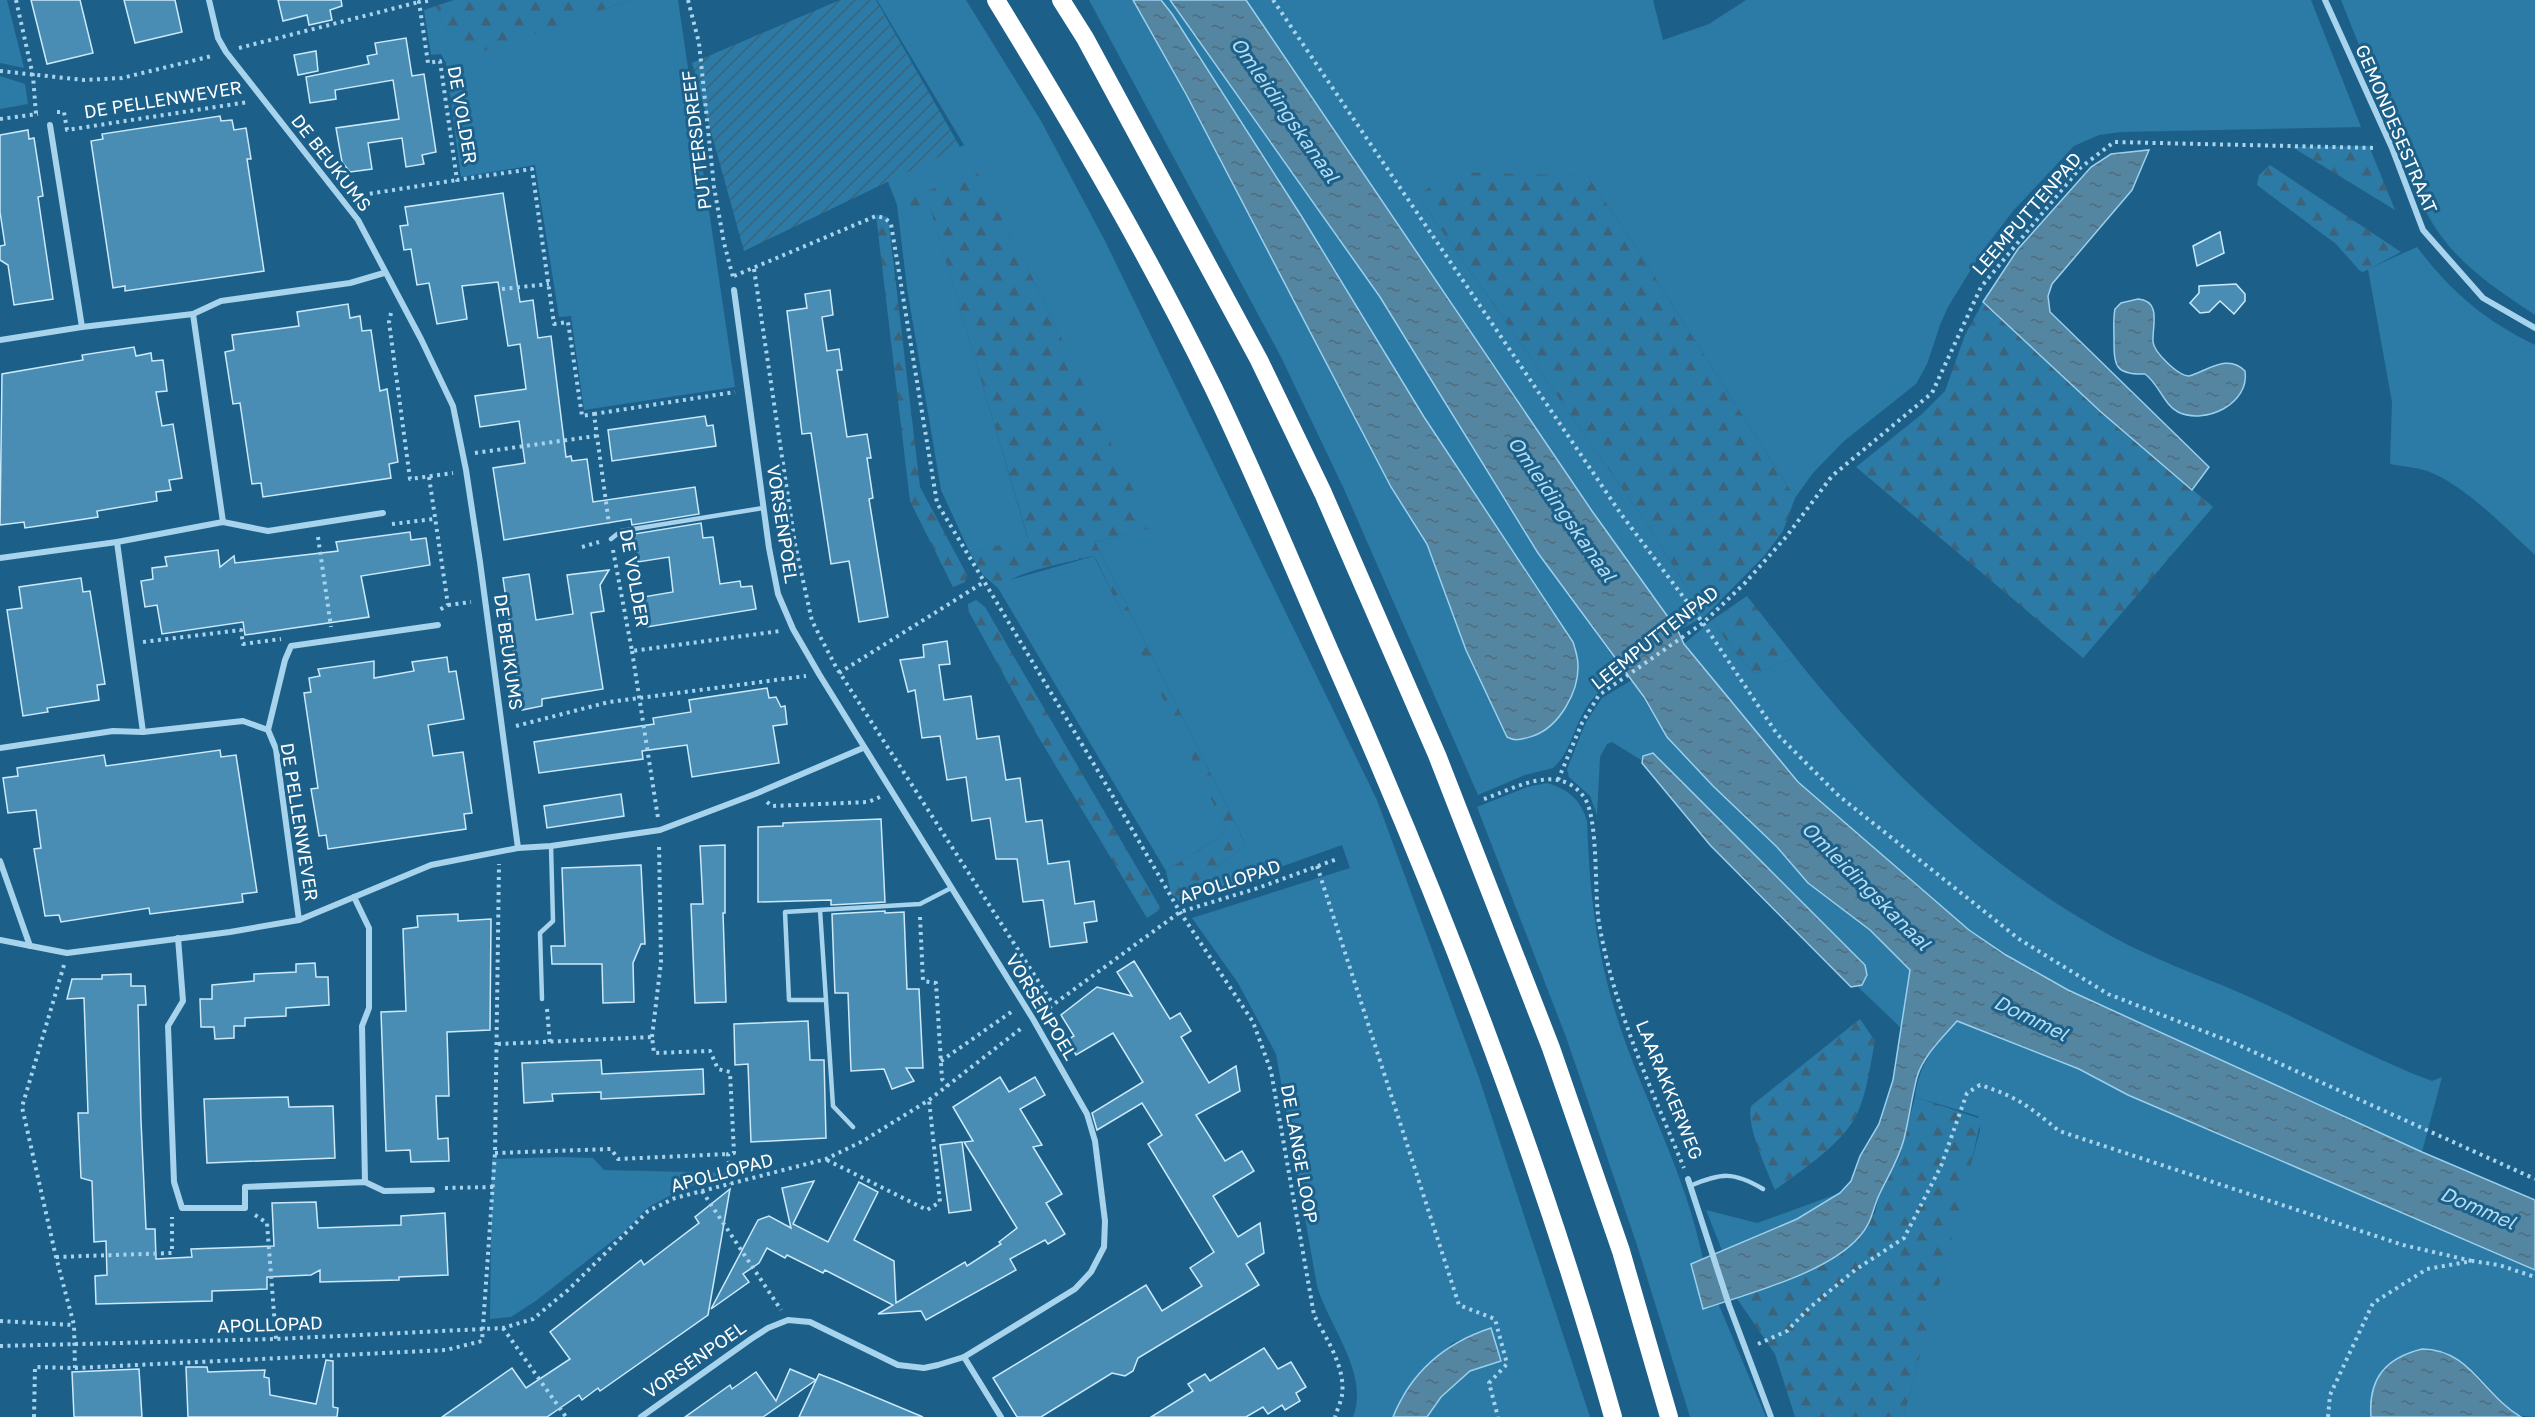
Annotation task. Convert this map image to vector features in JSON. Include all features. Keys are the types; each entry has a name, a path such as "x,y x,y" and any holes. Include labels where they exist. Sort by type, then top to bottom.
{"highway":[{"path":"996,0 1142,250 1213,387 1389,785 1500,1068 1568,1266 1613,1417"},
{"path":"1061,0 1091,48 1259,360 1323,493 1437,755 1563,1082 1622,1251 1669,1417"}],"street":[{"name":"DE BEUKUMS","path":"209,0 218,38 226,52 358,220 384,273 421,339 453,406 466,470 504,729 518,848"},
{"name":"GEMONDESESTRAAT","path":"2325,0 2392,148 2423,230 2483,298 2535,328"},
{"path":"50,125 82,327"},
{"path":"0,340 82,327 193,314 221,301 350,283 384,273"},
{"name":"VORSENPOEL","path":"641,1417 751,1339 768,1328 788,1320 810,1322 830,1330 898,1365 924,1368 964,1357 1076,1289 1092,1272 1104,1247 1105,1221 1095,1141 1087,1114 1033,1019 819,674 793,629 778,594 763,508 734,290"},
{"path":"193,314 223,522"},
{"path":"0,558 117,542 223,522 268,531 383,513"},
{"path":"117,542 143,732"},
{"path":"291,646 438,624"},
{"name":"DE PELLENWEVER","path":"291,646 285,660 268,730 276,749 299,920"},
{"name":"DE PELLENWEVER","path":"0,748 113,731 143,732 243,722 268,730"},
{"path":"0,940 67,953 299,920 431,865 518,848 551,846 660,831 863,748"},
{"path":"0,861 30,946"},
{"path":"354,897 369,928 369,1008 362,1026 365,1182"},
{"path":"178,938 183,1001 168,1026 174,1182 182,1208 245,1208 245,1187 365,1182 384,1191 432,1190"},
{"name":"LAARAKKERWEG","path":"1689,1183 1729,1305 1771,1417"},
{"path":"964,1357 1001,1417"}],"lane":[{"path":"611,539 621,531 763,508"},
{"path":"542,999 540,933 553,921 551,846"},
{"path":"825,1000 789,1000 785,912 920,904 951,888"},
{"path":"820,910 833,1106 853,1127"},
{"path":"1689,1183 1719,1174 1748,1180 1763,1189"}],"path":[{"path":"16,0 33,76 36,114"},
{"path":"0,71 84,80 122,78 428,0"},
{"name":"PUTTERSDREEF","path":"688,0 699,43 714,187 724,243 734,277 754,269"},
{"path":"1273,0 1622,514 1703,623 1777,734 1831,788 2019,939 2108,994 2234,1043 2535,1179"},
{"name":"DE VOLDER","path":"419,2 428,63 440,61 458,180"},
{"name":"DE PELLENWEVER","path":"0,119 64,111 67,130 262,99"},
{"name":"LEEMPUTTENPAD","path":"1558,780 1582,723 1599,695 1703,623 1766,560 1832,476 1932,393 1981,287 2080,168 2114,142 2392,148"},
{"name":"DE VOLDER","path":"342,198 532,169 554,324 568,322 582,416 594,414 611,539 632,651 793,629 812,621"},
{"name":"DE LANGE LOOP","path":"754,269 876,216 885,218 891,224 936,503 1180,912 1253,1022 1264,1048 1271,1071 1314,1316 1331,1346 1340,1376 1342,1394 1335,1417"},
{"path":"754,269 795,544 812,621 839,673 1053,1004"},
{"path":"502,290 549,284"},
{"path":"395,291 389,322 410,479 466,470"},
{"path":"594,414 747,390"},
{"path":"463,454 596,436"},
{"path":"429,477 448,605"},
{"path":"383,513 386,525 434,519"},
{"path":"315,524 333,640"},
{"path":"839,673 984,582"},
{"path":"438,624 436,612 448,605 485,600"},
{"path":"131,644 241,630 243,644 279,637 291,646"},
{"path":"495,1153 610,1149 618,1159 734,1153 730,1072 718,1069 710,1051 654,1053 652,1037 661,962 660,831 632,651"},
{"path":"504,729 609,702 819,674 836,667"},
{"path":"755,794 772,806 868,802 892,792 909,780"},
{"path":"1484,799 1526,782 1558,780"},
{"name":"LAARAKKERWEG","path":"1558,780 1568,783 1584,797 1592,815 1596,908 1612,980 1631,1039 1689,1183"},
{"path":"34,1417 35,1367 75,1368 446,1350 482,1341 495,1153 499,851"},
{"name":"APOLLOPAD","path":"0,1346 276,1339 504,1328 532,1319 568,1290 648,1211 675,1198 826,1159 863,1141 929,1100 1053,1004 1180,912 1258,888 1337,858"},
{"path":"1317,866 1459,1305 1495,1319 1507,1364 1489,1383 1498,1417"},
{"path":"920,904 923,981 936,983 942,1079 948,1086"},
{"path":"67,953 22,1107 74,1325 75,1368"},
{"path":"941,1061 1043,988"},
{"path":"542,999 549,1014 550,1044"},
{"path":"498,1044 550,1044 652,1037"},
{"path":"1745,1350 1787,1331 1855,1270 1904,1238 1941,1166 1967,1093 1980,1084 2008,1093 2024,1102 2060,1131 2403,1245 2499,1265 2535,1277"},
{"path":"826,1159 927,1210 940,1202 929,1100"},
{"path":"728,1154 731,1184"},
{"path":"432,1190 493,1187"},
{"path":"702,1191 788,1320"},
{"path":"56,1257 172,1253 172,1215 182,1208"},
{"path":"245,1208 267,1223 276,1339"},
{"path":"2328,1417 2330,1395 2373,1303 2427,1269 2472,1261"},
{"path":"0,1321 74,1325"},
{"path":"504,1328 566,1417"}],"green space":[{"path":"0,0 7,0 24,68 0,63"},
{"path":"454,0 631,0 460,59 436,6"},
{"path":"631,0 678,0 735,387 584,410 571,316 559,317 535,165 461,177 446,63 441,54 431,55 424,10 436,6 460,58"},
{"path":"840,0 876,0 960,147 744,251 692,63"},
{"path":"877,0 966,0 1041,121 1104,239 1377,800 1479,1078 1590,1417 1427,1417 1441,1397 1470,1371 1501,1361 1491,1328 1452,1343 1401,1397 1393,1417 1353,1417 1357,1401 1356,1384 1346,1351 1317,1286 1276,1054 1238,983 1192,918 1350,868 1342,845 1180,903 1176,897 1246,845 1095,542 1150,528 1035,283 975,169 924,205 930,207 1028,539 970,553 941,490 907,288 897,205 887,179 964,145"},
{"path":"1089,0 1133,0 1186,94 1391,487 1427,544 1466,650 1507,737 1573,689 1578,665 1573,642 1424,417 1302,217 1161,0 1170,0 1380,297 1538,553 1623,671 1593,698 1580,719 1566,752 1553,768 1525,775 1478,795 1344,489 1281,357"},
{"path":"1246,0 1653,0 1663,40 1709,24 1746,0 2311,0 2361,127 2121,132 2099,135 2074,146 2013,211 1981,253 1948,307 1927,364 1916,384 1844,441 1813,473 1795,498 1626,232 1587,176 1417,195 1643,518 1705,616 1678,631 1592,511"},
{"path":"2341,0 2535,0 2535,315 2472,270 2435,228 2425,210"},
{"path":"0,76 25,84 28,104 0,109"},
{"path":"2369,146 2395,210 2292,147"},
{"path":"2270,165 2401,252 2363,272 2360,271 2336,244 2257,185 2259,175"},
{"path":"976,169 1035,283 1151,528 1095,542 1246,845 1176,897 1171,894 1166,871 1227,832 1096,559 1094,556 1088,557 1040,569 1016,577 998,588 983,575 970,553 1028,538 930,207 924,205 910,210 908,200"},
{"path":"1455,172 1587,176 1626,232 1795,498 1783,531 1764,556 1705,616 1643,518 1417,195"},
{"path":"876,215 888,217 920,487 967,575 965,582 953,587 910,501"},
{"path":"2417,247 2443,278 2470,304 2484,315 2535,345 2535,555 2486,510 2445,479 2422,469 2390,464 2392,402 2368,269"},
{"path":"1983,302 2101,412 2213,507 2083,658 1856,467 1922,414 1945,391 1965,335"},
{"path":"1094,556 1193,757 1227,832 1166,871 998,588 1006,581"},
{"path":"1747,596 1795,657 1755,674 1733,650 1712,620"},
{"path":"976,600 985,607 1161,909 1147,918 1033,728 968,610 968,604"},
{"path":"1712,620 1733,650 1755,674 1795,657 1865,738 1940,814 2023,880 2067,910 2144,952 2238,992 2383,1060 2432,1081 2442,1077 2422,1152 2068,990 2034,972 1969,930 1798,782 1684,644"},
{"path":"1632,680 1667,737 1777,847 1808,883 1870,930 1910,970 1901,1028 1857,986 1862,985 1656,754 1643,756 1641,760 1612,742 1607,744 1600,757 1597,815 1590,796 1569,777 1567,769 1586,722 1602,698"},
{"path":"1547,783 1573,796 1587,821 1593,907 1602,961 1626,1044 1679,1176 1696,1230 1703,1259 1691,1264 1703,1308 1718,1303 1766,1417 1690,1417 1637,1245 1566,1037 1477,807 1527,787"},
{"path":"1860,1019 1875,1041 1865,1090 1855,1118 1830,1148 1775,1190 1754,1136 1750,1115 1751,1106"},
{"path":"1957,1021 2079,1069 2128,1095 2535,1270 2535,1417 2523,1416 2505,1407 2470,1369 2422,1349 2370,1404 2371,1417 1903,1417 1980,1130 1978,1116 1915,1097 1924,1065 1935,1047"},
{"path":"1915,1097 1981,1119 1966,1186 1903,1417 1795,1417 1775,1354 1736,1297 1763,1289 1842,1253 1875,1213 1879,1195 1900,1156"},
{"path":"593,1158 604,1170 735,1173 684,1188 647,1208 625,1231 537,1300 511,1317 490,1319 492,1159"},
{"path":"1840,1193 1797,1219 1723,1253 1706,1210 1757,1223"}],"water":[{"path":"1133,0 1161,0 1172,14 1302,217 1424,417 1573,642 1578,662 1571,697 1559,717 1533,736 1520,740 1507,737 1466,650 1427,544 1391,487 1186,94"},
{"path":"1170,0 1246,0 1592,511 1678,631 1684,644 1798,782 1969,930 2006,955 2068,990 2422,1152 2535,1200 2535,1270 2128,1095 2079,1069 1957,1021 1934,1047 1920,1069 1899,1153 1877,1199 1870,1221 1859,1237 1845,1250 1808,1272 1703,1309 1691,1264 1797,1219 1840,1193 1851,1181 1860,1156 1879,1124 1893,1080 1910,970 1870,930 1808,883 1777,847 1713,786 1667,737 1644,697 1538,553 1380,297"},
{"path":"2149,150 2132,190 2052,284 2048,296 2050,312 2209,467 2192,490 2101,412 1983,302 2018,249 2091,167 2111,154"},
{"path":"2138,299 2150,304 2153,309 2154,346 2167,363 2179,372 2189,376 2225,363 2232,363 2245,371 2245,383 2233,402 2224,409 2201,416 2178,412 2165,400 2145,374 2128,373 2118,367 2114,348 2115,309 2121,303"},
{"path":"1653,753 1865,965 1867,975 1862,985 1851,987 1710,845 1642,763 1643,756"},
{"path":"1491,1328 1501,1361 1470,1371 1441,1397 1427,1417 1393,1417 1409,1386 1432,1361 1459,1342"},
{"path":"2422,1349 2439,1351 2465,1365 2497,1398 2521,1417 2371,1417 2373,1391 2382,1372 2398,1358"}],"building":[{"path":"31,0 80,0 93,53 47,64"},
{"path":"124,0 175,0 182,32 135,43"},
{"path":"278,0 341,0 342,6 330,10 332,20 309,25 307,15 283,21"},
{"path":"406,38 412,76 424,74 436,152 422,155 424,164 406,167 402,138 368,143 372,169 350,172 342,162 336,128 399,119 393,80 335,90 336,99 310,103 306,77 369,64 367,56 377,54 375,43"},
{"path":"316,51 318,71 298,75 294,55"},
{"path":"220,116 221,121 232,120 234,130 246,128 251,159 247,159 264,271 125,291 125,286 113,288 91,141 103,139 102,134"},
{"path":"28,130 29,139 34,138 43,196 38,197 53,299 14,305 8,265 0,260 0,246 5,245 0,212 0,135"},
{"path":"503,193 520,302 533,300 538,338 551,336 566,457 571,456 572,461 587,459 593,502 695,487 699,514 632,525 631,519 504,540 493,468 525,463 519,421 480,427 475,396 526,389 520,344 508,346 498,282 462,286 467,319 437,324 429,283 417,285 411,249 404,250 400,226 408,225 405,207"},
{"path":"2220,232 2224,253 2197,266 2193,246"},
{"path":"2236,284 2245,294 2245,301 2234,314 2220,301 2209,312 2200,313 2190,303 2199,293 2199,286"},
{"path":"830,290 833,315 822,317 827,351 839,349 842,370 837,370 847,437 867,434 871,458 867,458 873,498 869,499 888,617 859,622 849,561 831,564 811,433 802,434 787,311 807,308 805,294"},
{"path":"348,304 350,318 360,316 362,331 371,330 380,391 387,389 398,462 389,464 391,478 263,497 261,483 252,484 240,403 233,404 225,352 234,350 232,335 299,326 297,312"},
{"path":"134,347 136,356 151,353 152,361 163,360 167,391 156,392 162,426 173,424 182,478 169,480 171,490 156,492 157,501 97,511 98,517 25,528 24,522 0,525 2,374 83,360 82,355"},
{"path":"705,416 707,426 713,425 716,446 612,461 608,430"},
{"path":"701,523 703,538 713,537 720,584 740,581 741,587 752,586 756,609 647,627 643,597 673,592 669,557 638,562 634,534"},
{"path":"410,532 411,540 426,538 430,565 361,576 369,617 245,635 243,622 162,634 157,605 145,607 141,581 153,579 152,568 167,566 165,557 218,550 220,567 234,556 235,563 338,551 336,542"},
{"path":"609,570 600,585 604,611 591,613 603,689 542,699 542,706 522,710 503,578 529,574 536,620 573,614 567,575"},
{"path":"81,578 83,592 90,591 105,684 97,685 99,700 47,708 48,712 23,716 7,610 22,608 19,587"},
{"path":"947,641 950,664 939,665 944,700 971,696 977,739 999,736 1006,780 1020,778 1026,822 1042,820 1048,864 1069,861 1075,904 1094,901 1097,921 1084,923 1087,942 1050,947 1043,900 1023,902 1017,859 996,859 990,818 972,821 966,777 947,780 940,736 922,738 915,690 908,692 900,660 924,657 923,645"},
{"path":"447,657 449,672 456,671 464,719 428,725 433,756 463,752 472,813 464,814 466,829 328,849 326,835 319,836 311,789 318,788 304,693 311,692 309,678 320,676 318,669 374,661 374,678 414,671 412,662"},
{"path":"767,688 769,698 776,697 781,707 785,706 787,724 773,726 779,763 692,777 687,745 642,751 643,759 539,773 534,742 654,724 653,718 691,712 689,700"},
{"path":"220,750 221,757 236,755 257,892 242,894 243,902 150,914 149,908 61,922 59,915 45,916 34,849 41,848 36,810 8,813 3,778 18,776 17,768 104,755 106,766"},
{"path":"621,794 624,816 547,828 544,806"},
{"path":"881,819 885,902 831,905 831,900 758,902 758,827 783,826 783,823"},
{"path":"725,845 725,913 723,913 726,1002 695,1003 691,904 703,904 700,846"},
{"path":"641,865 645,944 641,944 633,963 634,1002 603,1003 602,964 552,964 551,946 565,946 562,868"},
{"path":"885,911 885,913 904,912 907,989 919,989 923,1068 906,1068 914,1081 892,1089 884,1069 851,1071 848,993 835,993 834,969 832,914"},
{"path":"458,914 458,921 491,919 490,1030 447,1032 449,1096 436,1096 438,1139 448,1138 449,1161 411,1162 410,1150 386,1151 381,1012 406,1011 403,929 418,927 417,916"},
{"path":"1134,961 1170,1019 1180,1013 1191,1031 1181,1037 1209,1083 1236,1066 1240,1091 1196,1115 1225,1161 1242,1151 1254,1171 1213,1196 1238,1237 1260,1223 1264,1253 1246,1264 1259,1285 1138,1358 1133,1371 1125,1376 1112,1373 1041,1417 1017,1417 993,1378 1146,1285 1162,1311 1202,1286 1190,1268 1214,1252 1148,1144 1162,1135 1142,1103 1097,1130 1092,1113 1143,1082 1113,1033 1076,1055 1067,1040 1074,1036 1061,1015 1097,987 1132,996 1117,972"},
{"path":"315,963 316,977 328,977 329,1005 286,1008 286,1016 245,1018 245,1026 234,1026 234,1038 215,1039 214,1027 201,1027 200,999 212,999 212,985 254,981 254,974 296,972 296,964"},
{"path":"131,974 131,986 145,986 146,1005 138,1005 141,1121 146,1229 155,1229 156,1259 192,1257 191,1249 274,1246 272,1203 316,1202 318,1228 401,1225 401,1216 445,1213 448,1275 399,1277 399,1280 320,1282 320,1270 311,1275 267,1277 267,1289 212,1291 212,1301 96,1304 95,1276 107,1275 106,1241 94,1242 92,1181 81,1178 78,1113 88,1113 84,998 67,999 72,979 102,979 102,975"},
{"path":"808,1021 810,1060 824,1060 826,1138 751,1142 748,1064 735,1065 734,1024"},
{"path":"601,1060 602,1074 703,1069 704,1094 601,1099 601,1092 552,1094 553,1101 524,1103 522,1063"},
{"path":"1000,1077 1009,1092 1035,1077 1045,1095 1020,1109 1042,1145 1033,1147 1062,1194 1046,1203 1065,1234 1048,1244 1045,1240 1010,1259 1016,1270 926,1320 921,1311 878,1314 893,1305 825,1270 823,1273 767,1248 759,1263 743,1274 749,1282 711,1309 758,1220 769,1216 791,1228 782,1188 814,1181 793,1224 828,1242 859,1182 878,1192 854,1240 894,1261 896,1303 965,1262 967,1266 1001,1244 999,1242 1017,1228 964,1142 973,1141 953,1107"},
{"path":"288,1097 289,1107 333,1106 335,1158 207,1163 204,1099"},
{"path":"962,1142 971,1210 949,1213 940,1145"},
{"path":"730,1189 708,1315 600,1391 598,1388 582,1400 579,1395 547,1417 442,1417 512,1368 526,1388 570,1359 550,1332 641,1260 644,1265 699,1223 695,1217"},
{"path":"1264,1348 1278,1369 1291,1362 1306,1387 1296,1393 1300,1401 1285,1410 1282,1405 1268,1414 1263,1407 1246,1417 1151,1417 1193,1391 1188,1384 1205,1374 1210,1381"},
{"path":"326,1360 333,1361 333,1407 338,1408 337,1417 188,1417 186,1367 207,1367 208,1372 265,1370 264,1377 269,1378 270,1395 316,1404"},
{"path":"139,1369 142,1417 74,1417 72,1372"},
{"path":"790,1369 816,1380 763,1417 685,1417 730,1385 732,1389 756,1372 776,1401"},
{"path":"819,1374 837,1381 923,1417 799,1417"}],"water label":[{"name":"Omleidingskanaal","path":"1285,110"},
{"name":"Omleidingskanaal","path":"1562,509"},
{"name":"Omleidingskanaal","path":"1866,886"},
{"name":"Dommel","path":"2031,1018"},
{"name":"Dommel","path":"2478,1208"}]}
